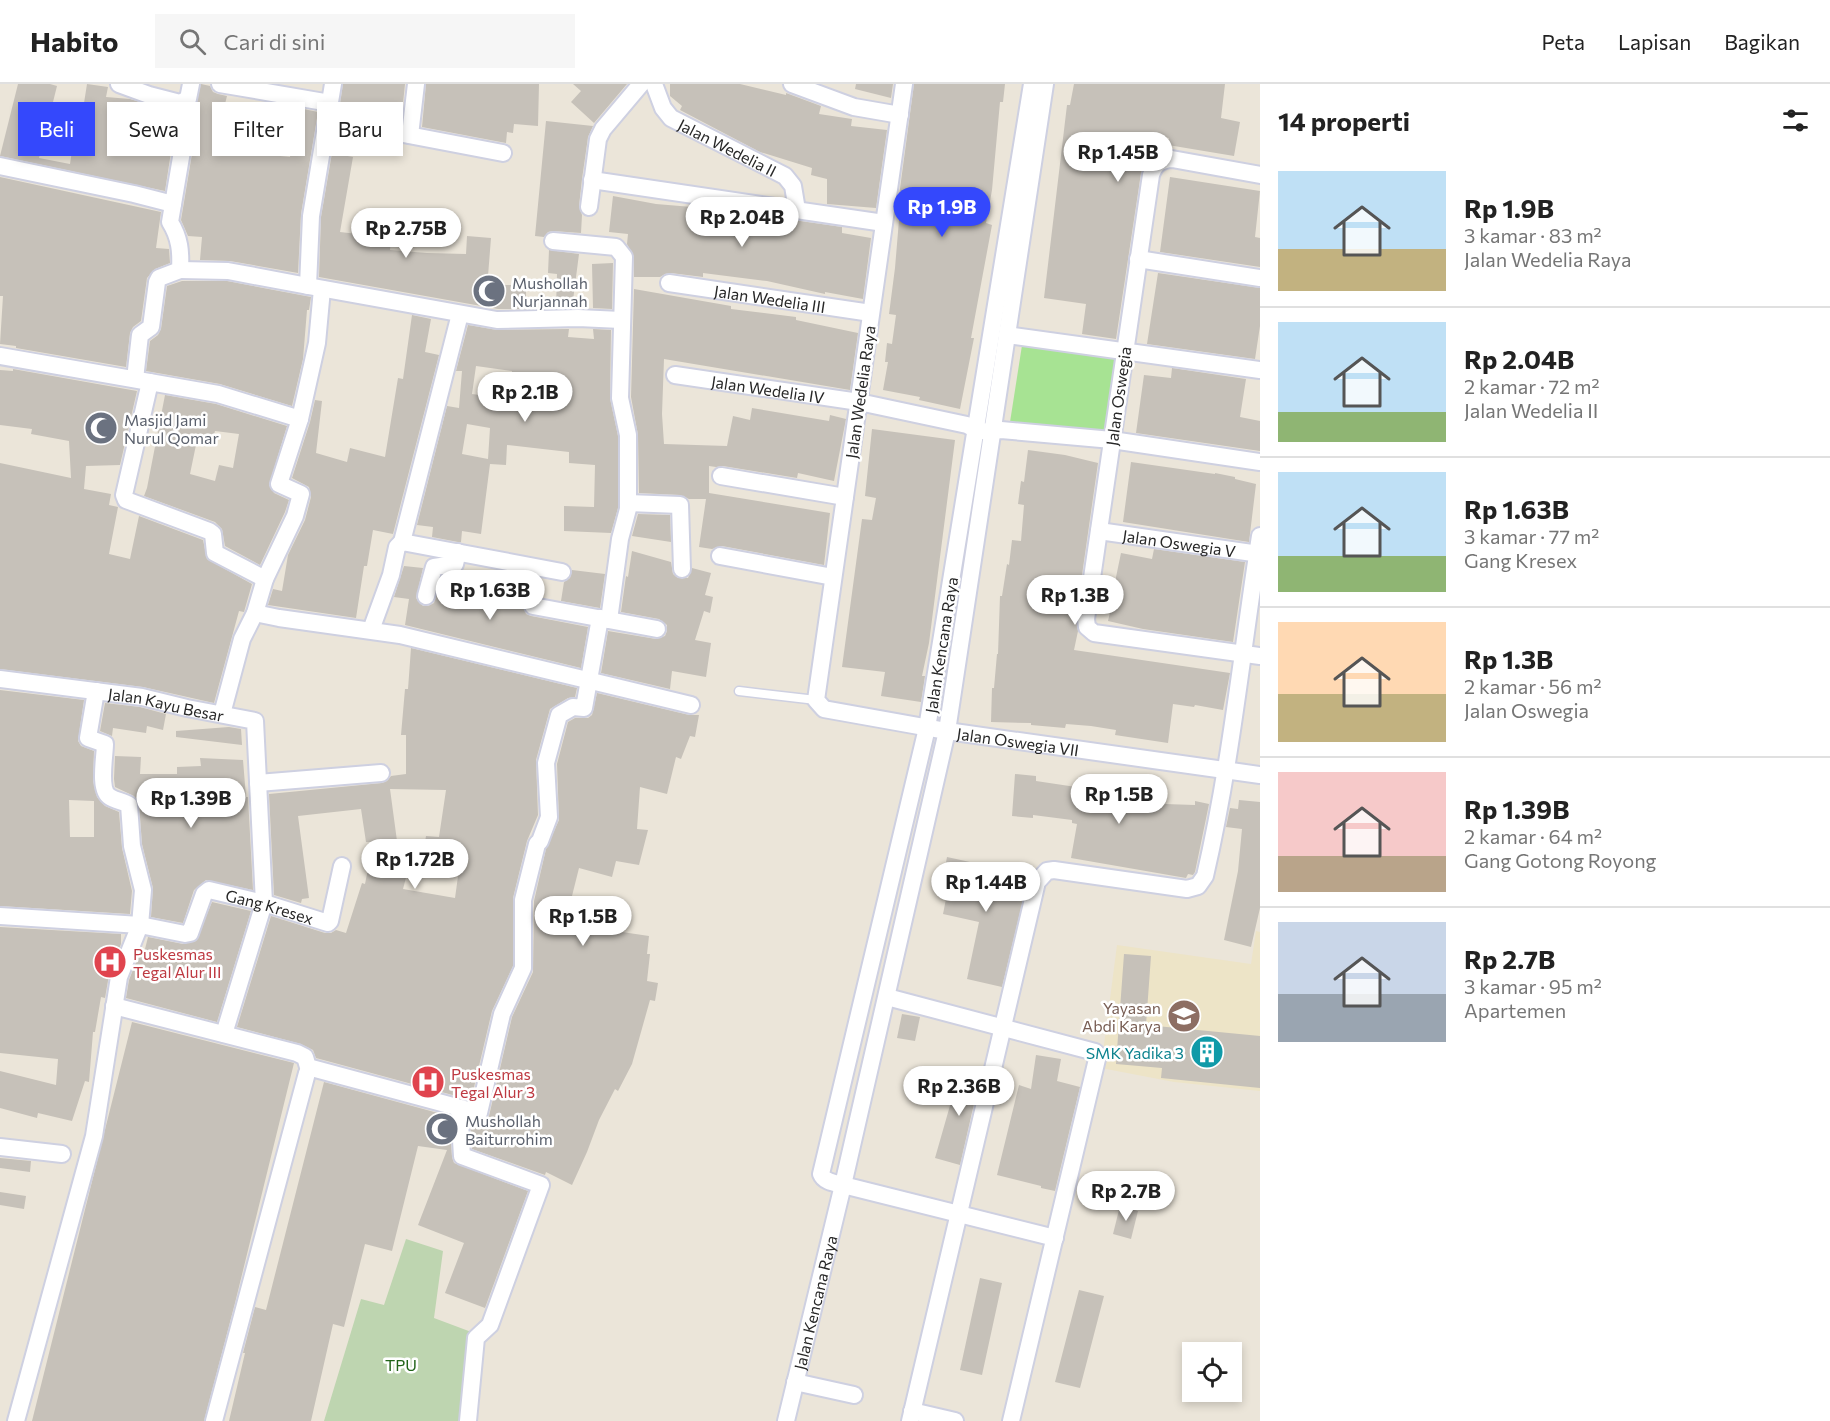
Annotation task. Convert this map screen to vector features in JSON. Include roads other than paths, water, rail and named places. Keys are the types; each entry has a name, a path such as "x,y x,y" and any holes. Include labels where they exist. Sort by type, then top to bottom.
{"street":[{"path":"119,84 170,101 185,102 192,84"},
{"path":"220,84 324,102"},
{"path":"330,102 333,84"},
{"path":"410,135 416,84"},
{"path":"589,207 596,147 603,129 641,84"},
{"name":"Jalan Wedelia II","path":"654,84 663,108 671,118 790,180 797,210"},
{"path":"792,84 854,107 900,115"},
{"name":"Jalan Wedelia Raya","path":"816,700 904,84"},
{"name":"Jalan Kencana Raya","path":"786,1421 887,997 947,731 984,427 1032,84"},
{"name":"Jalan Kencana Raya","path":"843,1185 823,1178 822,1169 927,728 984,427 1007,334 1045,84"},
{"path":"403,134 503,153"},
{"path":"180,270 181,250 177,234 170,222 181,156"},
{"path":"0,356 218,394 300,419 317,343 311,216 322,156"},
{"name":"Jalan Oswegia","path":"1242,653 1095,633 1087,627 1086,619 1150,175 1155,166 1163,160 1172,159 1260,175"},
{"path":"0,166 173,204"},
{"path":"592,180 884,223"},
{"path":"114,1006 297,1053 305,1057 308,1067 479,1113 502,1014 523,968 523,900 537,843 540,841 549,817 546,763 559,715 573,707 585,708 588,680 604,619 628,502 628,435 620,398 624,257 616,247 608,245 553,241"},
{"path":"1138,259 1260,278"},
{"path":"265,579 215,553 213,534 209,531 126,500 124,495 143,380 140,335 151,327 159,278 180,270 228,271 497,320 578,318 621,320"},
{"name":"Jalan Wedelia III","path":"669,283 871,313"},
{"path":"371,630 391,575 397,547 402,542 460,314"},
{"path":"1007,334 1260,370"},
{"name":"Jalan Wedelia IV","path":"675,375 859,402 984,427 1112,440 1260,462"},
{"name":"Jalan Kayu Besar","path":"0,679 142,697 222,714 242,639 255,613 265,579 295,516 301,494 279,484 300,419"},
{"path":"721,476 844,497"},
{"path":"628,502 681,505 682,569"},
{"name":"Jalan Oswegia V","path":"1099,531 1259,554"},
{"path":"955,1421 911,1416 1037,882 1047,871 1054,870 1187,889 1198,886 1205,876 1227,770 1260,536"},
{"path":"402,542 562,572"},
{"path":"426,596 434,567 455,564 458,552"},
{"path":"720,556 833,577"},
{"path":"533,606 657,629"},
{"path":"255,613 400,635 691,705"},
{"path":"1242,653 1260,656"},
{"path":"16,1421 94,1136 119,977 140,925 144,890 132,846 129,804 110,797 105,792 103,784 105,744 88,738 96,691"},
{"name":"Jalan Oswegia VII","path":"816,700 824,709 927,728 1260,775"},
{"path":"222,714 255,721 264,903 224,1034"},
{"path":"258,783 381,773"},
{"name":"Gang Kresex","path":"0,916 140,925 188,934 204,894 208,890 330,922 342,866"},
{"path":"887,997 1095,1052 1098,1055 1011,1421"},
{"path":"214,1421 307,1073"},
{"path":"459,1108 462,1156 541,1185 490,1325 476,1338 468,1421"},
{"path":"0,1147 62,1154"},
{"path":"843,1185 1055,1238"},
{"path":"795,1382 854,1395"}],"lane":[{"path":"739,691 816,700"}],"place":[{"name":"Mushollah Nurjannah","path":"489,291"},
{"name":"Masjid Jami Nurul Qomar","path":"101,428"},
{"name":"Puskesmas Tegal Alur III","path":"110,962"},
{"name":"Yayasan Abdi Karya","path":"1184,1016"},
{"name":"SMK Yadika 3","path":"1207,1052"},
{"name":"Puskesmas Tegal Alur 3","path":"428,1082"},
{"name":"Mushollah Baiturrohim","path":"442,1129"}],"park label":[{"name":"TPU","path":"401,1364"}]}
